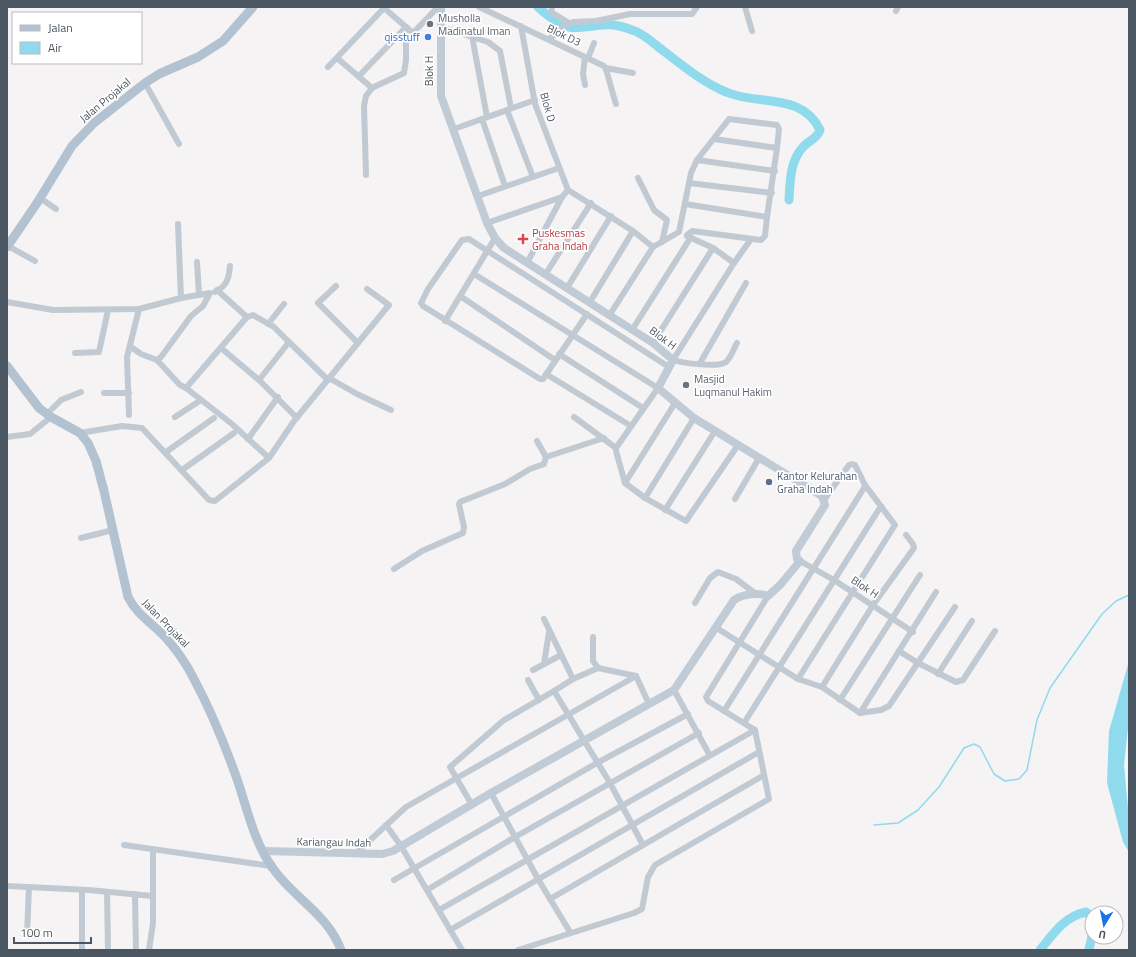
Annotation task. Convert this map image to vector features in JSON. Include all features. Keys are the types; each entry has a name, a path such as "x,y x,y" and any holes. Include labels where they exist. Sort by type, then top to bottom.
{"main road":[{"name":"Jalan Projakal","path":"7,246 40,198 76,141 94,123 145,83 159,74 198,57 223,41 253,7"},
{"name":"Jalan Projakal","path":"7,366 26,393 49,415 80,434 88,444 96,461 128,598 137,613 164,636 181,655 194,678 211,714 271,866 288,886 321,916 331,928 341,950"}],"street":[{"path":"328,67 384,8 411,33 415,32 439,7"},
{"name":"Blok H","path":"439,7 441,27 439,89 487,223 495,238 504,248 526,263 653,342 673,360 658,388"},
{"path":"552,7 551,12 566,25"},
{"path":"630,14 632,7"},
{"path":"549,39 566,25 630,14 692,14 697,7"},
{"path":"745,7 752,31"},
{"name":"Blok D3","path":"483,8 606,68 633,73"},
{"name":"Blok D","path":"521,26 535,100 568,190"},
{"path":"359,76 406,27"},
{"path":"366,175 364,106 366,96 372,88 404,73 406,60 406,27"},
{"path":"441,27 472,36 495,45 502,53 509,109 533,176"},
{"path":"472,36 484,118 505,186"},
{"path":"585,85 583,74 587,58 594,43"},
{"path":"337,58 372,88"},
{"path":"606,68 608,83 616,104"},
{"path":"145,83 179,144"},
{"path":"454,129 535,100"},
{"path":"609,316 653,247 679,232 689,183 697,160 729,119 777,125 779,129 775,170 763,238 751,239 692,231 632,330"},
{"path":"714,140 777,148"},
{"path":"697,160 775,170"},
{"path":"478,196 559,168"},
{"path":"638,178 654,210 667,220 662,242"},
{"path":"689,183 772,193"},
{"path":"526,263 562,197 568,190 611,216 653,247"},
{"path":"487,223 562,197"},
{"path":"40,198 56,210"},
{"path":"545,275 591,203"},
{"path":"685,204 767,217"},
{"path":"567,288 611,216"},
{"path":"178,224 181,298"},
{"path":"590,302 633,231"},
{"path":"679,232 713,248 734,263"},
{"path":"445,321 495,238"},
{"path":"587,314 546,374 542,379 538,379 445,321 422,306 421,303 428,289 462,240 469,239 587,314 669,367"},
{"path":"737,342 726,362 716,365 673,360 734,263 751,239"},
{"path":"7,246 35,261"},
{"path":"653,342 713,248"},
{"path":"197,262 199,295"},
{"path":"7,302 53,310 139,309 181,298 210,293 217,290 221,288 228,279 230,266"},
{"path":"474,274 658,388 694,418 822,496 824,500"},
{"path":"700,363 746,283"},
{"path":"336,286 318,303 358,343"},
{"path":"80,434 122,426 142,428 212,501 226,493 269,458 297,418 389,305 367,289"},
{"path":"217,290 247,317"},
{"path":"157,360 195,312 203,306 210,293"},
{"path":"460,296 557,357 643,408"},
{"path":"268,324 284,304"},
{"path":"129,415 127,357 131,347 139,309"},
{"path":"75,353 98,352 108,310"},
{"path":"186,388 247,317 254,314 289,342 328,379 391,410"},
{"path":"259,380 289,342"},
{"path":"131,347 141,354 157,360 180,385 201,400 269,458"},
{"path":"221,348 278,397 297,418"},
{"path":"546,374 631,426"},
{"path":"658,388 616,448 616,457 625,483 645,498 684,521 688,520 738,445"},
{"path":"7,437 30,434 49,415 61,400 81,392"},
{"path":"104,393 129,393"},
{"path":"248,439 278,397"},
{"path":"175,417 201,400"},
{"path":"625,483 675,403"},
{"path":"574,417 616,448"},
{"path":"166,452 214,418"},
{"path":"645,498 694,418"},
{"path":"665,510 715,431"},
{"path":"182,470 234,433"},
{"path":"546,457 604,438"},
{"path":"394,569 422,551 463,533 464,528 459,504 460,502 499,486 530,469 544,464 546,457 537,441"},
{"path":"735,499 759,458"},
{"path":"518,950 570,932 634,913 642,909 648,877 654,865 768,800 769,796 755,730 708,701 706,697 768,596 781,584 800,561 797,558 796,551 823,510 824,500 852,464 857,468 865,485 895,526 854,593 798,679"},
{"path":"724,710 760,655 865,485"},
{"path":"744,722 881,506"},
{"path":"81,538 113,530"},
{"path":"822,686 873,605 914,548 914,544 906,535"},
{"name":"Blok H","path":"800,561 834,580 913,632"},
{"path":"695,603 710,578 718,572 736,580 756,594"},
{"path":"840,700 891,617 920,575"},
{"path":"860,713 899,651 913,632 936,592"},
{"path":"709,754 699,733 674,690 734,600 738,597 756,594 768,596"},
{"path":"715,627 798,679 822,686 860,713 881,710 889,706 955,607"},
{"path":"544,619 573,679"},
{"path":"938,674 972,620"},
{"path":"544,664 549,631"},
{"path":"899,651 938,674 956,682 963,680 995,632"},
{"path":"593,637 593,661 598,668"},
{"path":"533,670 561,655"},
{"path":"472,804 450,768 504,720 573,679 598,668 636,676"},
{"path":"636,676 649,704"},
{"path":"355,854 406,807 636,676"},
{"path":"528,680 539,700"},
{"name":"Kariangau Indah","path":"264,851 355,854 382,854 393,851 491,793 674,690"},
{"path":"554,691 570,714 584,741 623,805 643,845"},
{"path":"394,880 504,818 597,763 688,714"},
{"path":"439,910 709,754 755,730"},
{"path":"427,890 515,837 699,733"},
{"path":"450,930 538,878 760,752"},
{"path":"550,899 764,775"},
{"path":"491,793 570,932"},
{"path":"386,825 401,846 462,950"},
{"path":"124,845 271,866"},
{"path":"149,950 153,923 153,849"},
{"path":"7,886 152,896"},
{"path":"26,934 29,887"},
{"path":"82,890 82,950"},
{"path":"108,892 108,950"},
{"path":"135,894 136,950"}],"water":[{"path":"1129,661 1129,719 1124,765 1129,819 1129,852 1123,842 1107,783 1109,731"}],"waterway":[{"path":"538,7 544,13 561,24 569,27 578,28 612,25 637,32 694,74 726,92 738,96 791,105 802,110 812,118 820,130 819,133 803,147 795,159 789,200"},
{"path":"874,825 898,823 918,810 939,787 964,748 974,744 980,747 994,774 1005,781 1019,779 1027,770 1037,720 1050,688 1102,614 1116,601 1129,595"},
{"path":"1040,950 1060,926 1072,917 1084,913"},
{"path":"1089,950 1090,945"}],"place":[{"name":"Musholla Madinatul Iman","path":"430,24"},
{"name":"qisstuff","path":"428,37"},
{"name":"Puskesmas Graha Indah","path":"523,239"},
{"name":"Masjid Luqmanul Hakim","path":"686,385"},
{"name":"Kantor Kelurahan Graha Indah","path":"769,482"}]}
